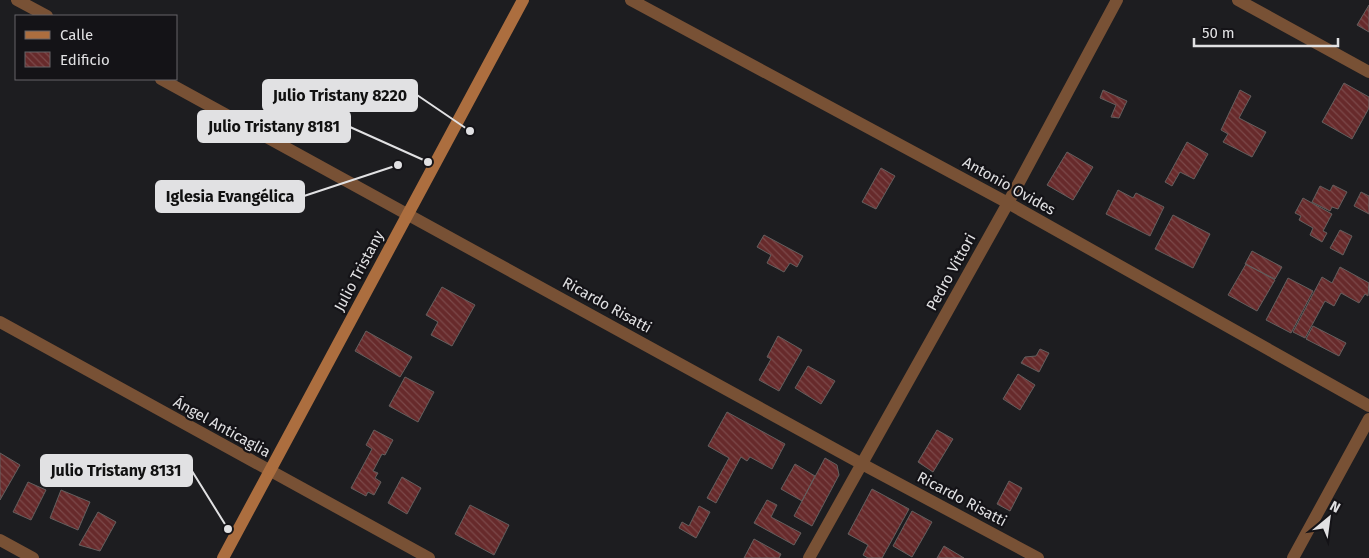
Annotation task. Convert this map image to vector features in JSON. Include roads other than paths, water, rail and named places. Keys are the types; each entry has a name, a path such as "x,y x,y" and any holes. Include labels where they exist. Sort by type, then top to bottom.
{"main road":[{"name":"Julio Tristany","path":"223,558 523,0"}],"street":[{"path":"18,0 45,15"},
{"name":"Antonio Ovides","path":"631,0 1008,203 1369,406"},
{"name":"Pedro Vittori","path":"809,558 1008,203 1117,0"},
{"path":"1238,0 1369,72"},
{"name":"Ricardo Risatti","path":"164,80 862,464 1038,558"},
{"name":"Ángel Anticaglia","path":"0,322 429,558"},
{"path":"1293,558 1369,419"},
{"path":"0,540 33,558"}],"place":[{"name":"Julio Tristany 8220","path":"470,131"},
{"name":"Julio Tristany 8181","path":"428,162"},
{"name":"Iglesia Evangélica","path":"398,165"},
{"name":"Julio Tristany 8131","path":"228,529"}]}
